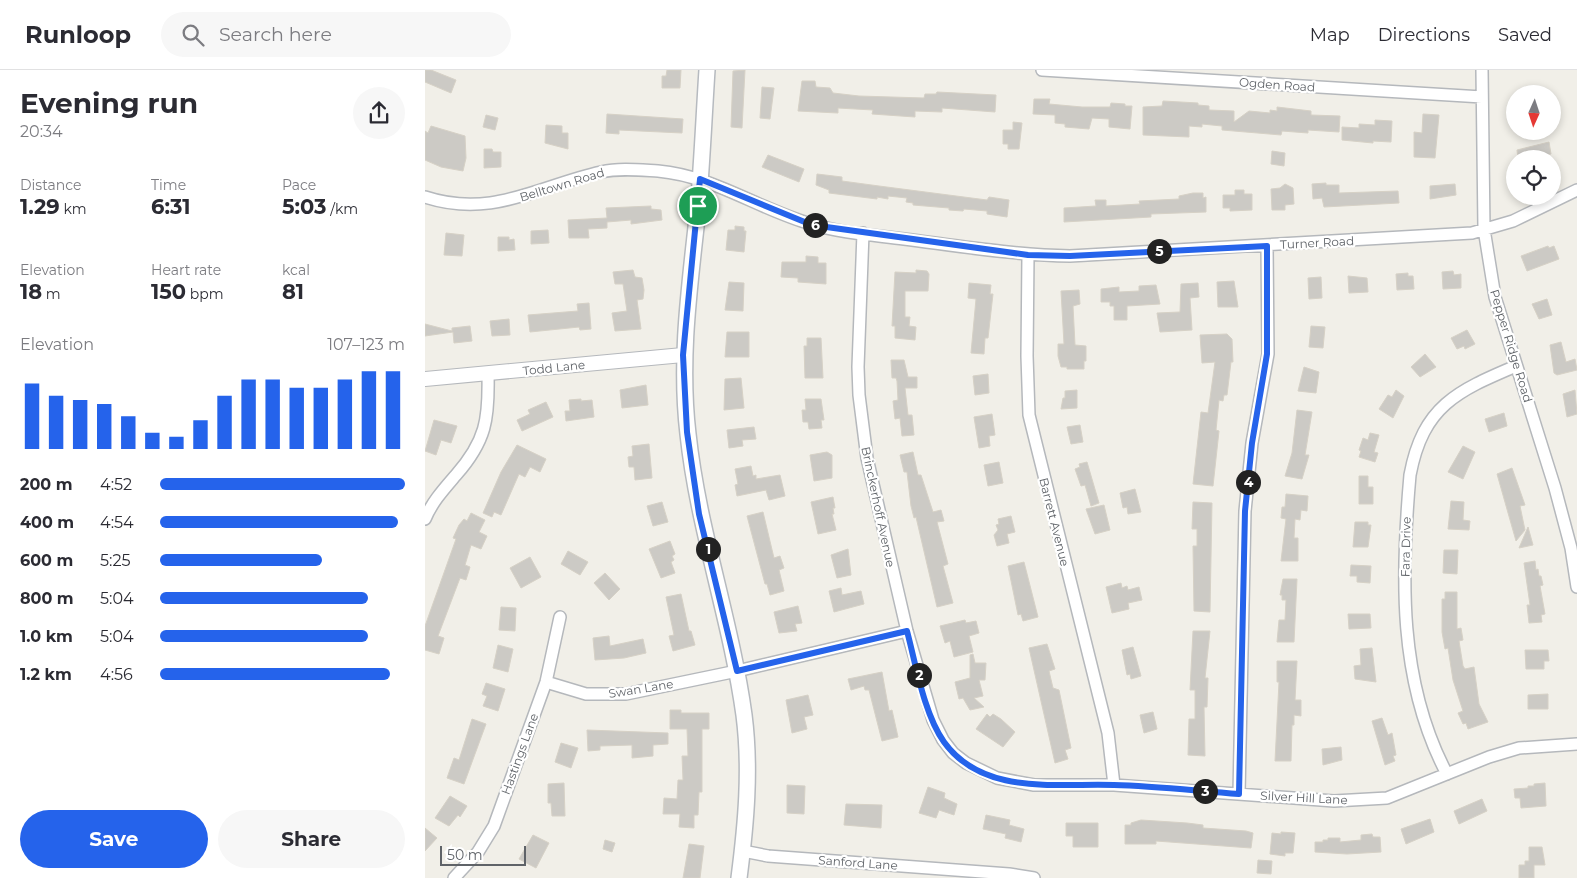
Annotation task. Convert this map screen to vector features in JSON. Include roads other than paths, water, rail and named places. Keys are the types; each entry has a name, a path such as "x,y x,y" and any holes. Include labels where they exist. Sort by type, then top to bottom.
{"main road":[{"path":"707,70 700,179 683,355 687,432 699,514 737,671 744,717 748,765 743,851 739,878"}],"street":[{"name":"Ogden Road","path":"1042,70 1482,97"},
{"name":"Pepper Ridge Road","path":"1482,70 1485,230 1495,298 1565,524 1577,586"},
{"name":"Belltown Road","path":"425,197 471,205 495,204 589,175 617,170 660,171 700,179"},
{"name":"Turner Road","path":"700,179 812,225 1028,255 1070,256 1472,233 1513,221 1577,190"},
{"name":"Brinckerhoff Avenue","path":"863,233 858,367 862,426 875,498 907,631 933,720 943,740 953,753 966,763"},
{"path":"1239,794 1245,511 1252,443 1267,354 1267,246"},
{"name":"Barrett Avenue","path":"1028,255 1027,356 1029,415 1038,461 1107,733 1114,785"},
{"name":"Todd Lane","path":"425,379 683,355"},
{"name":"Fara Drive","path":"1447,774 1435,752 1418,702 1406,633 1407,525 1410,475 1414,454 1421,437 1448,400 1470,386 1517,366"},
{"path":"425,519 441,493 479,446 488,412 488,374"},
{"name":"Hastings Lane","path":"454,878 478,852 494,826 545,682 560,617"},
{"name":"Swan Lane","path":"545,682 586,694 608,696 737,671 907,631"},
{"name":"Silver Hill Lane","path":"966,763 982,772 1013,782 1034,785 1114,785 1307,800 1365,800 1387,798 1489,757 1519,748 1577,744"},
{"name":"Sanford Lane","path":"743,851 768,856 1009,874 1034,878"}]}
